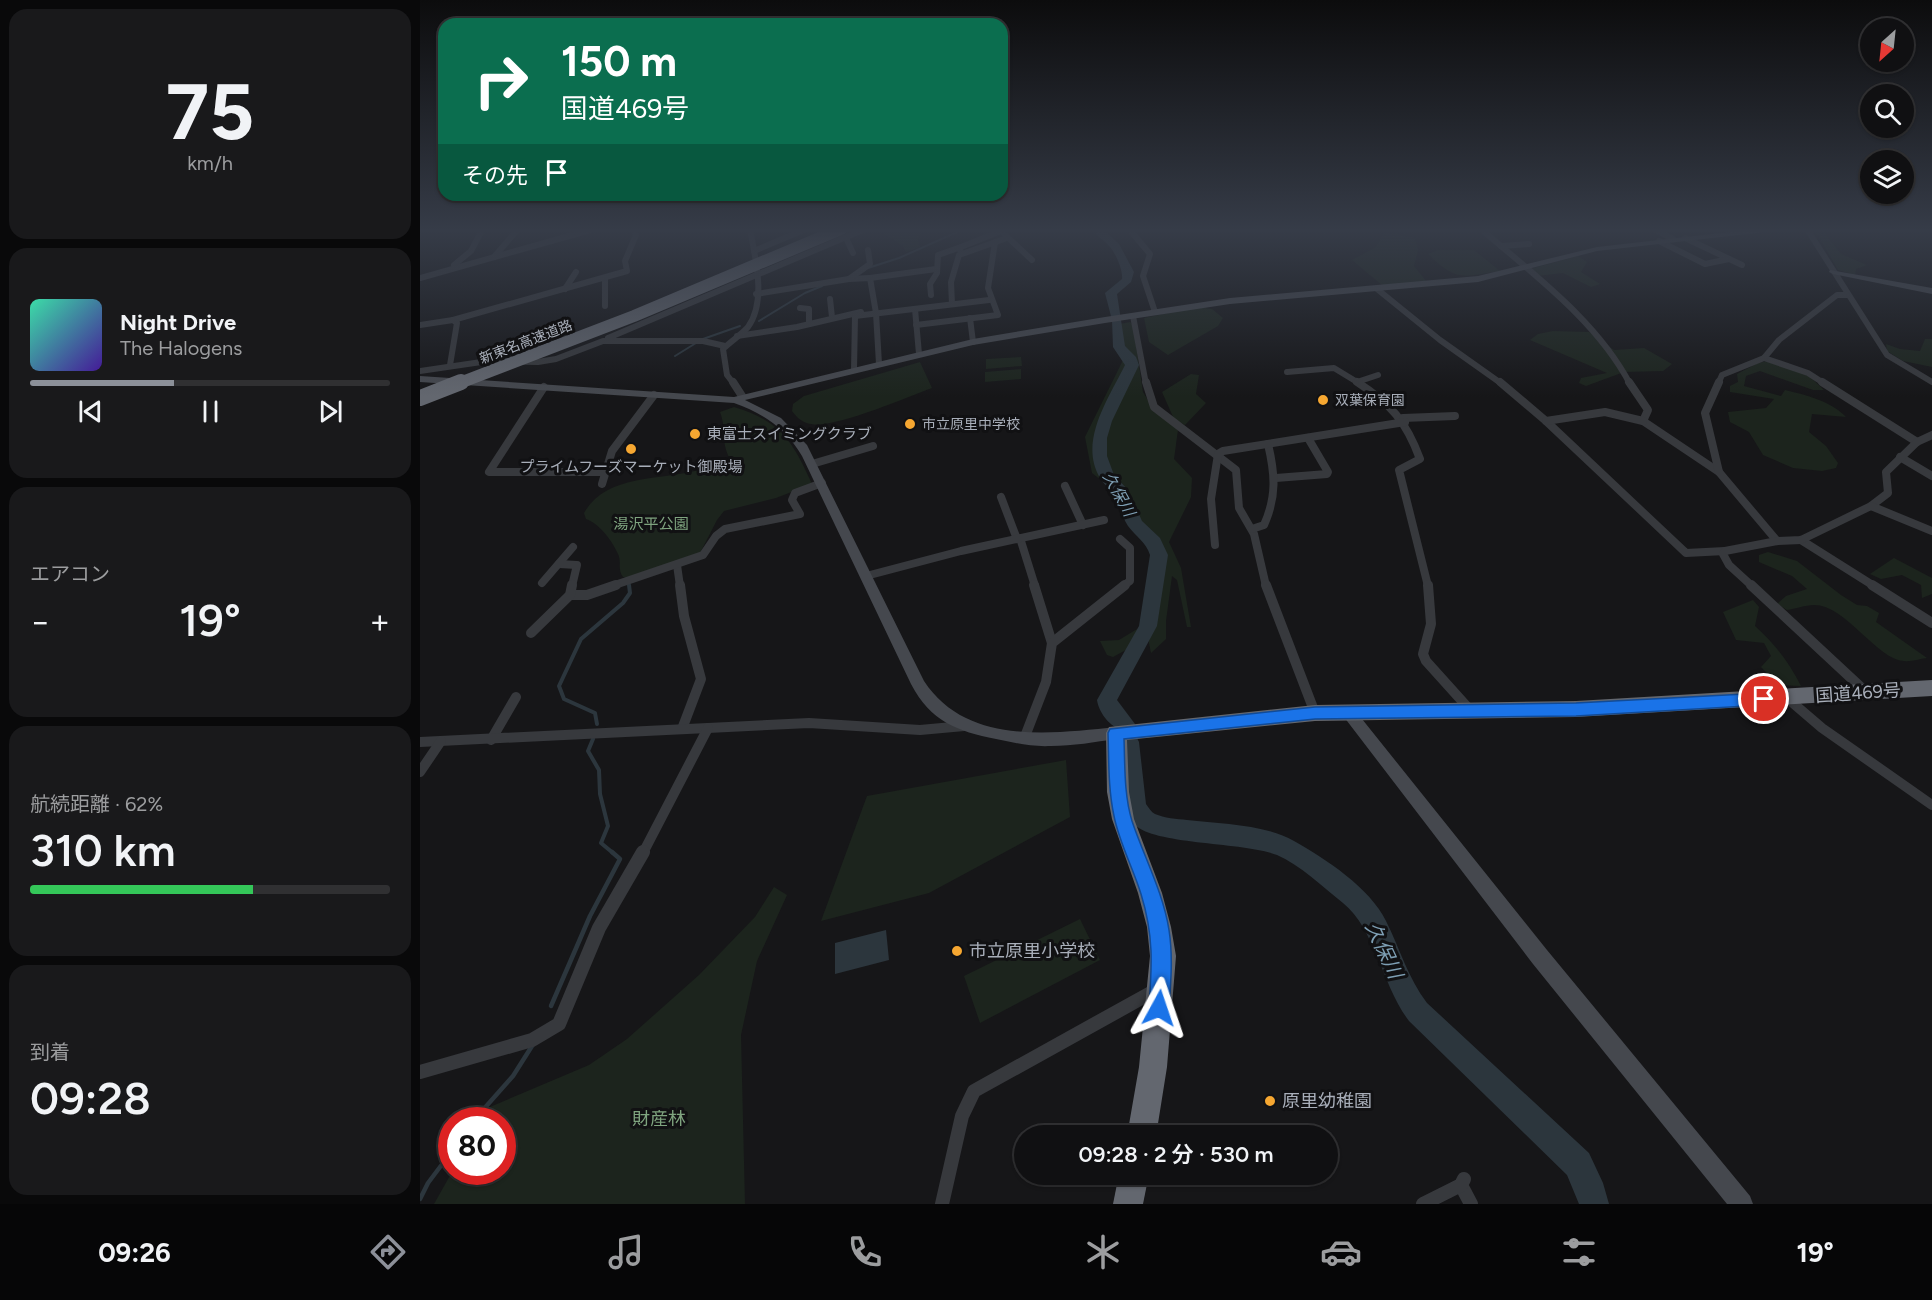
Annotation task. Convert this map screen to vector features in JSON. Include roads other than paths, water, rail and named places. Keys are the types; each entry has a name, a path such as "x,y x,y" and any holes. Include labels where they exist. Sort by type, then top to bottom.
{"highway":[{"name":"新東名高速道路","path":"420,392 619,317 695,285"},
{"name":"新東名高速道路","path":"420,398 712,285"},
{"name":"国道469号","path":"1116,733 1315,713 1576,710 1932,688"},
{"path":"1116,733 1118,792 1123,819 1150,893 1159,927 1163,956 1154,1067 1143,1125"},
{"path":"1128,1204 1132,1185"}],"street":[{"path":"565,289 567,285"},
{"path":"605,285 605,306"},
{"path":"420,371 489,361 538,362 556,359 735,285"},
{"path":"739,398 739,389 727,375 723,349 751,320 756,285"},
{"path":"756,294 811,285"},
{"path":"871,285 879,364"},
{"path":"930,285 931,295"},
{"path":"951,285 952,304"},
{"path":"916,325 998,315 989,300 987,285"},
{"path":"1146,285 1155,312"},
{"path":"420,379 654,395 739,398 973,342 1230,301 1416,285"},
{"path":"1544,285 1583,321 1617,361 1635,396 1648,410 1643,421"},
{"path":"1841,285 1887,355 1932,382"},
{"path":"1901,285 1932,290"},
{"path":"420,326 453,320 579,286"},
{"path":"572,297 579,286"},
{"path":"1377,289 1440,340 1489,373 1546,421 1686,553 1725,551 1777,541 1801,540 1871,506 1888,492 1886,472 1917,442 1932,435"},
{"path":"1719,472 1706,413 1722,375 1764,358 1779,340 1837,295 1847,295"},
{"path":"830,299 832,316"},
{"path":"737,336 809,324 832,316 989,300"},
{"path":"800,308 809,309 809,324"},
{"path":"915,309 919,354"},
{"path":"854,370 855,316 875,312"},
{"path":"1133,316 1136,320 1147,391 1154,407 1236,470 1239,508 1252,529 1268,593 1315,713"},
{"path":"970,318 973,342"},
{"path":"450,365 457,329 457,323 453,320"},
{"path":"603,341 703,341 725,346"},
{"path":"1764,358 1809,373 1917,442"},
{"path":"1287,372 1334,368 1386,402 1404,420 1420,459 1417,463 1403,466 1399,470 1427,576 1431,624 1423,654 1426,661 1471,711"},
{"path":"1357,382 1378,375"},
{"path":"544,387 489,472 605,472"},
{"path":"603,484 612,451 654,395"},
{"path":"739,398 782,423 799,440 822,483 918,684 929,701 941,712 964,726"},
{"path":"1546,421 1605,412 1643,421 1719,472 1777,541"},
{"path":"1215,544 1211,522 1213,478 1218,454 1223,451 1404,420 1455,416"},
{"path":"1276,478 1300,474 1308,476 1327,474 1328,472 1308,438"},
{"path":"1252,529 1264,525 1276,488 1268,444"},
{"path":"812,464 873,447"},
{"path":"1900,457 1932,477"},
{"path":"570,595 587,595 703,555 716,536 725,529 800,514 792,500 795,493 822,483"},
{"path":"1065,486 1083,525"},
{"path":"1001,497 1019,539 1052,643 1046,682 1024,739"},
{"path":"1871,506 1932,531"},
{"path":"866,576 1104,520"},
{"path":"1052,643 1130,581 1130,548 1120,539"},
{"path":"1801,540 1932,623"},
{"path":"542,583 573,548"},
{"path":"1725,551 1723,554 1728,565 1867,693"},
{"path":"531,633 570,595 577,565 560,564"},
{"path":"677,565 684,616 701,679 682,729"},
{"path":"491,740 516,697"},
{"path":"1787,698 1830,736 1888,773 1932,805"},
{"path":"1349,713 1540,957 1742,1204"},
{"path":"420,742 809,723 920,730 964,726 1024,739 1051,740 1116,733"},
{"path":"420,1072 532,1040 559,1024 599,928 658,827 708,728"},
{"path":"420,772 441,741"},
{"path":"942,1204 962,1116 974,1091 1161,988"},
{"path":"1423,1204 1462,1182 1471,1204"}],"waterway":[{"name":"久保川","path":"1116,317 1111,293 1121,285"},
{"path":"759,321 805,293 822,286"},
{"name":"久保川","path":"1117,322 1119,347 1131,360 1132,365 1105,421 1100,438 1100,456 1107,477 1120,490 1135,524 1154,542 1159,555 1148,626 1107,700 1108,706 1125,724"},
{"path":"703,339 740,326"},
{"path":"675,356 696,343"},
{"path":"597,724 595,713 564,699 559,686 581,639 623,603 630,593 629,585"},
{"path":"593,739 588,751 599,770 600,794 608,826 601,843 613,853"},
{"name":"久保川","path":"1129,742 1135,807 1144,819 1151,823 1179,829 1260,840 1284,847 1354,897 1366,910 1377,928 1405,995 1418,1012 1578,1164 1588,1183 1594,1204"},
{"path":"551,1006 590,916 620,859 612,852"},
{"path":"486,1107 513,1076 532,1046"},
{"path":"420,1199 438,1170"}],"place":[{"name":"双葉保育園","path":"1323,400"},
{"name":"市立原里中学校","path":"910,424"},
{"name":"東富士スイミングクラブ","path":"695,434"},
{"name":"プライムフーズマーケット御殿場","path":"631,449"},
{"name":"市立原里小学校","path":"957,951"},
{"name":"原里幼稚園","path":"1270,1101"}],"park label":[{"name":"湯沢平公園","path":"651,524"},
{"name":"財産林","path":"659,1119"}]}
